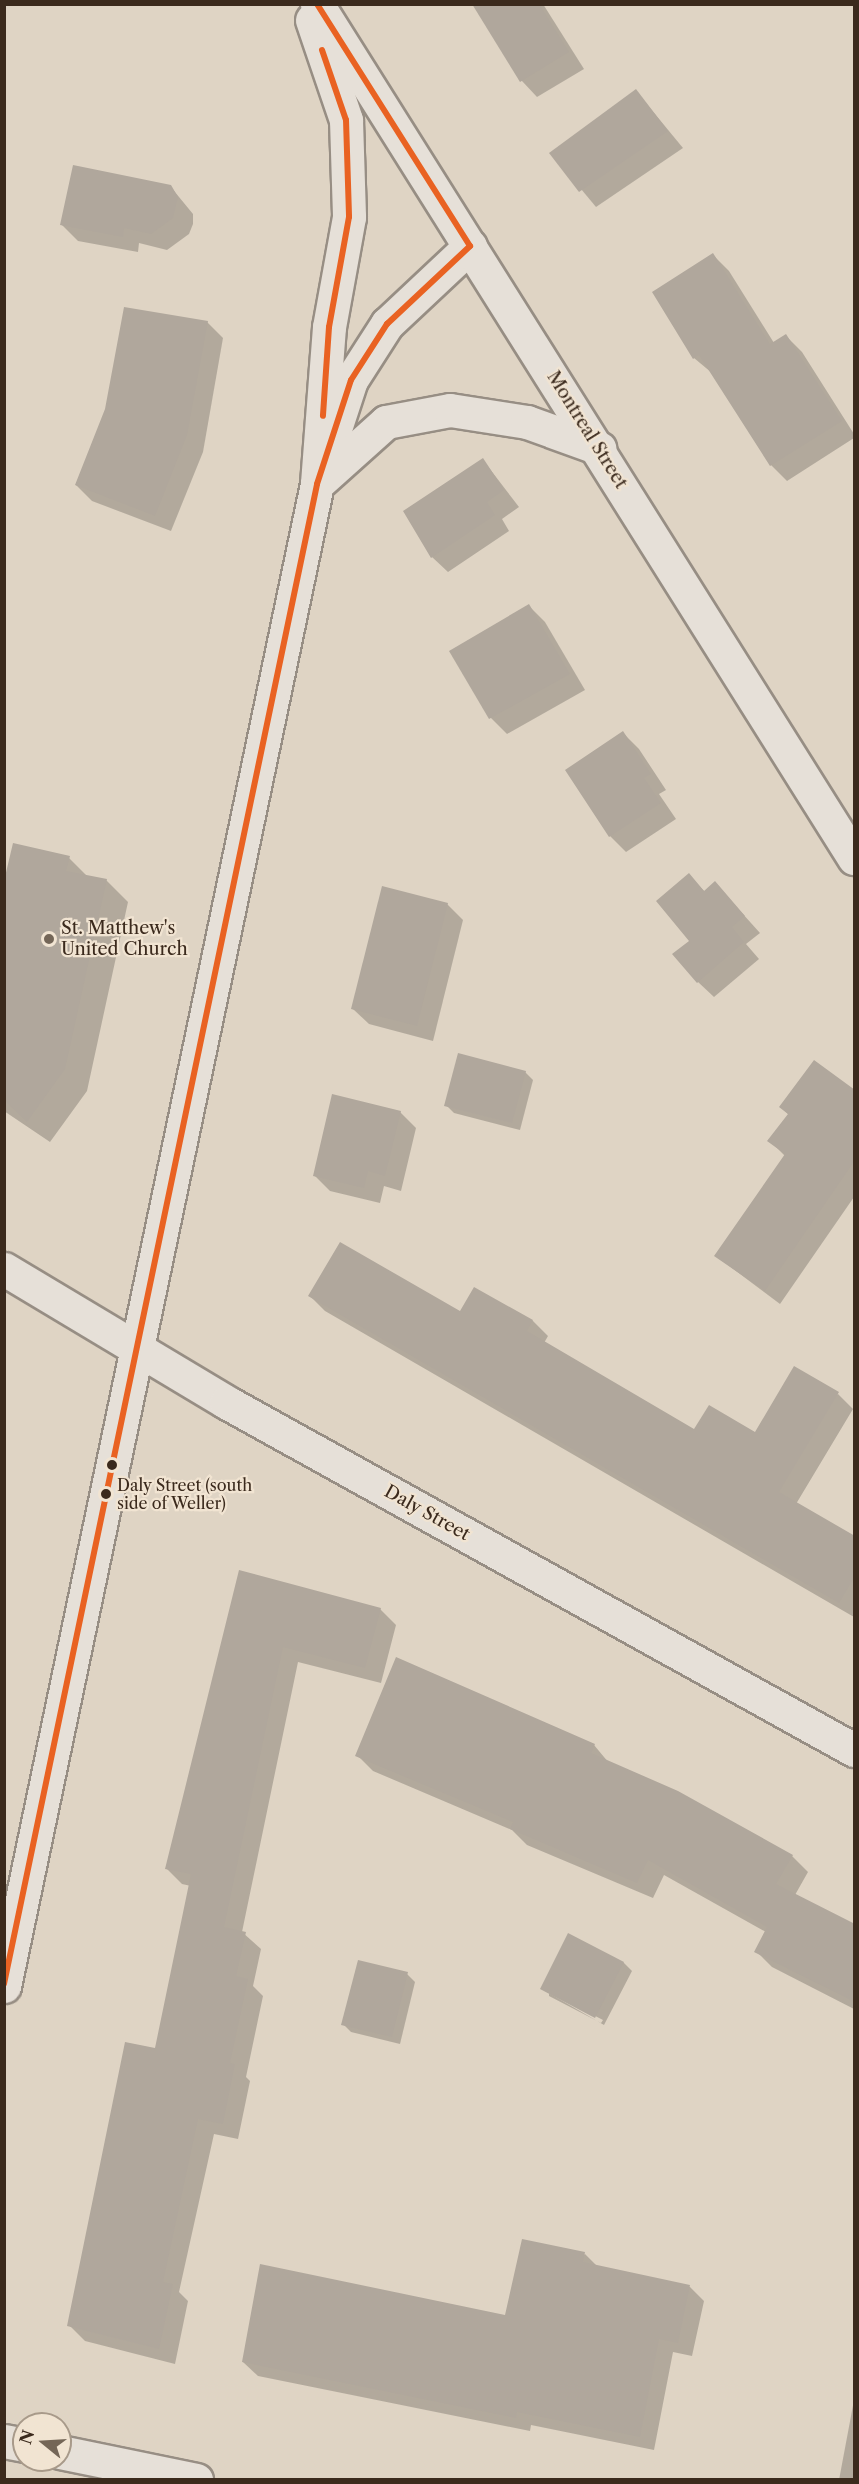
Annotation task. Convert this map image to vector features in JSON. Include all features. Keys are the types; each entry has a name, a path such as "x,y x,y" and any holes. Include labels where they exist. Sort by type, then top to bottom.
{"street":[{"path":"307,4 346,120 349,209 329,327 317,484"},
{"name":"Montreal Street","path":"317,4 599,448 855,858"},
{"path":"4,1986 317,484 351,380 387,324 470,246"},
{"path":"317,484 386,422 450,410 527,422 599,448"},
{"name":"Daly Street","path":"4,1269 138,1347 226,1402 855,1750"},
{"path":"72,2454 196,2480"}],"building":[{"path":"472,4 539,4 569,52 520,82"},
{"path":"636,89 668,131 579,192 549,153"},
{"path":"73,165 171,185 178,197 173,218 151,234 124,228 123,237 60,225"},
{"path":"713,253 770,344 786,334 842,421 770,466 699,355 693,359 652,292"},
{"path":"124,307 208,321 187,435 155,516 75,485 105,409"},
{"path":"483,458 504,490 487,502 495,515 431,558 403,511"},
{"path":"529,604 570,674 489,719 449,651"},
{"path":"623,731 651,774 644,778 661,803 609,837 565,770"},
{"name":"St. Matthew's United Church","path":"13,843 70,856 66,871 107,879 65,1069 27,1122 4,1100 4,881"},
{"path":"689,873 704,891 715,881 745,916 732,927 744,942 697,983 672,954 689,941 656,901"},
{"path":"382,886 448,903 417,1026 351,1009"},
{"path":"458,1053 526,1071 512,1123 444,1106"},
{"path":"814,1060 855,1090 855,1160 765,1291 714,1256 785,1154 767,1141 788,1114 779,1107"},
{"path":"332,1094 401,1111 385,1176 368,1171 364,1188 313,1176"},
{"path":"340,1242 460,1311 474,1287 533,1320 527,1331 694,1429 709,1405 755,1432 794,1366 839,1392 779,1492 855,1536 855,1576 839,1603 308,1296"},
{"path":"239,1570 381,1608 365,1668 283,1647 224,1927 246,1932 236,1976 248,1979 230,2063 235,2064 223,2124 198,2119 163,2282 173,2284 159,2349 67,2326 125,2042 155,2048 191,1874 165,1869"},
{"path":"396,1657 595,1744 591,1753 678,1791 793,1855 776,1884 855,1924 855,2002 754,1952 767,1927 648,1860 637,1883 510,1829 513,1822 355,1756"},
{"path":"568,1933 624,1962 595,2018 540,1989"},
{"path":"358,1960 408,1972 392,2037 341,2025"},
{"path":"522,2239 585,2252 583,2262 690,2285 678,2343 659,2339 640,2437 517,2412 516,2418 242,2362 260,2264 505,2315"}],"transit line":[{"path":"4,1984 317,484 351,380 387,324 470,246 317,4"},
{"path":"322,50 346,120 349,217 329,327 323,416"}],"place":[{"name":"St. Matthew's United Church","path":"49,939"},
{"name":"Daly Street (south side of Weller)","path":"106,1494"}]}
